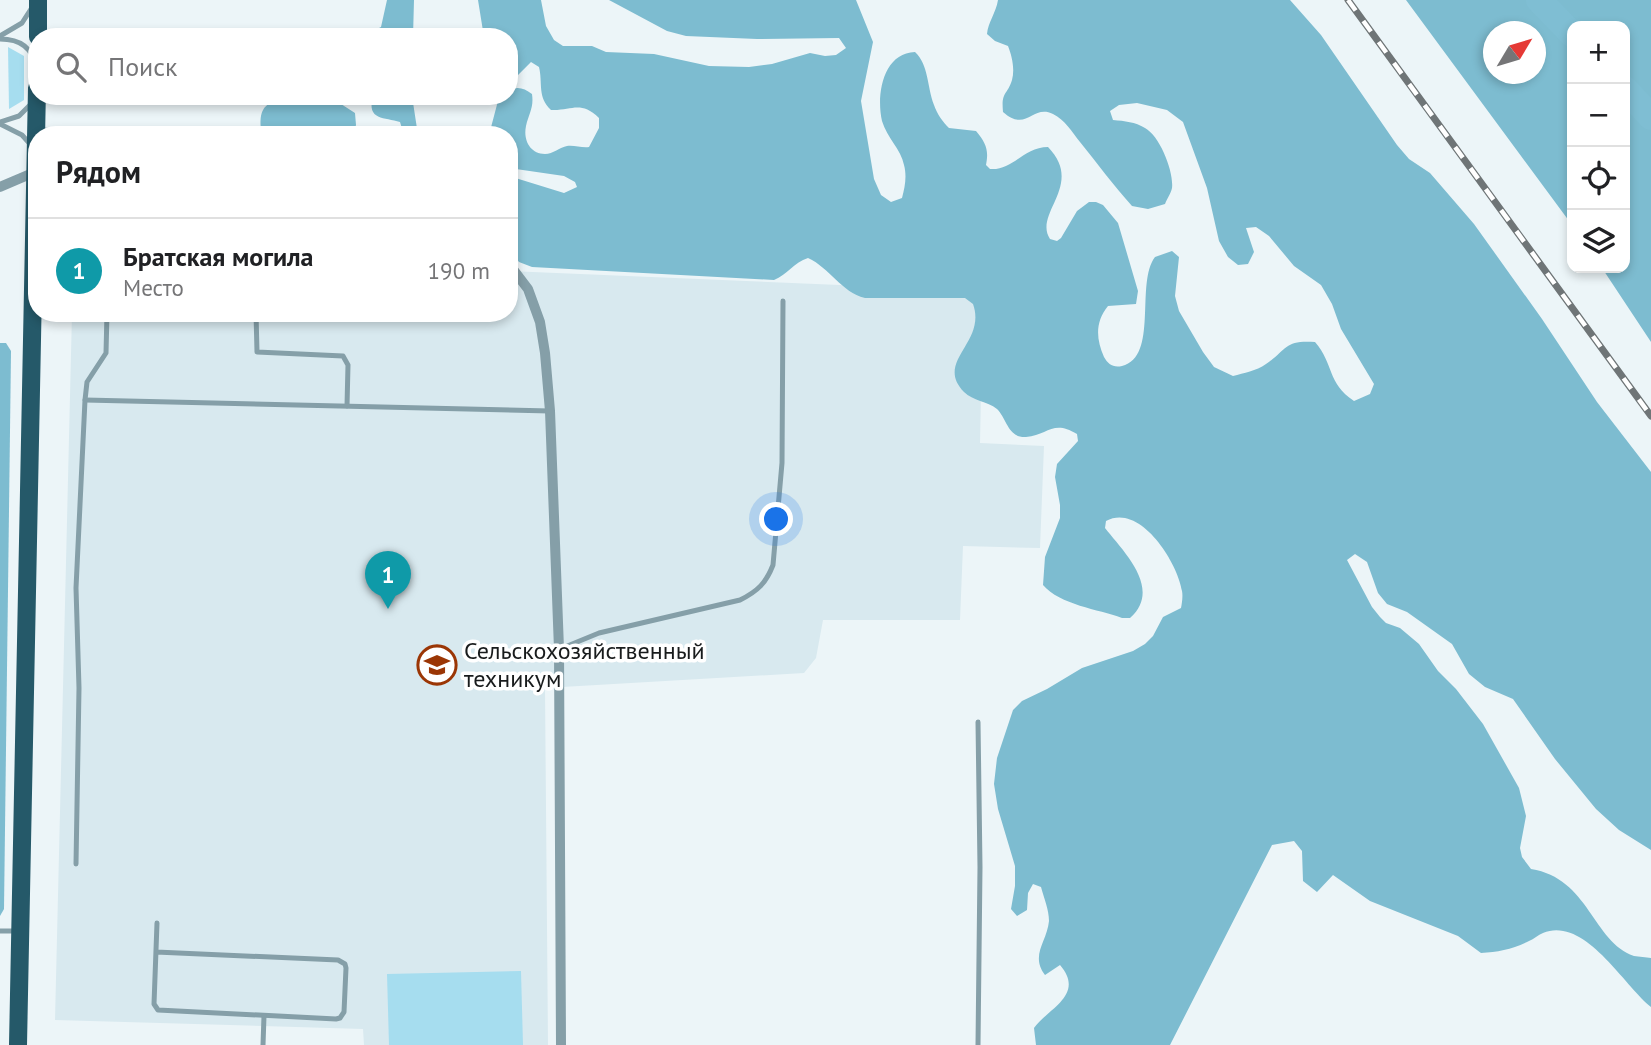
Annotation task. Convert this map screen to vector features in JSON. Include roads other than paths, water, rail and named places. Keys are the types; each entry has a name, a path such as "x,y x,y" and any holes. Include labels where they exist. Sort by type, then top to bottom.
{"main road":[{"path":"37,0 38,28"},
{"path":"36,126 37,105"},
{"path":"18,1045 32,322"}],"street":[{"path":"0,187 28,169"},
{"path":"518,276 528,289 540,321 550,411 559,649 561,1045"}],"lane":[{"path":"0,38 22,23 37,0"},
{"path":"0,38 15,40 24,44 28,50"},
{"path":"0,123 12,120 30,105"},
{"path":"0,123 28,141"},
{"path":"559,649 598,633 740,600 755,592 767,580 773,565 782,463 783,301"},
{"path":"76,863 79,688 76,588 85,400 87,382 106,353 107,322"},
{"path":"256,322 257,352 343,356 348,365 347,406"},
{"path":"85,400 550,411"},
{"path":"978,722 978,1045"},
{"path":"156,952 338,960 345,964 344,1012 340,1018 158,1010 154,1004 157,923"},
{"path":"0,931 19,931"},
{"path":"263,1045 264,1016"}],"waterway":[{"path":"1539,0 1567,29"},
{"path":"1630,94 1651,117"}],"railway":[{"path":"1348,0 1651,416"}],"place":[{"name":"Братская могила","path":"388,609"},
{"name":"Сельскохозяйственный техникум","path":"437,665"}]}
